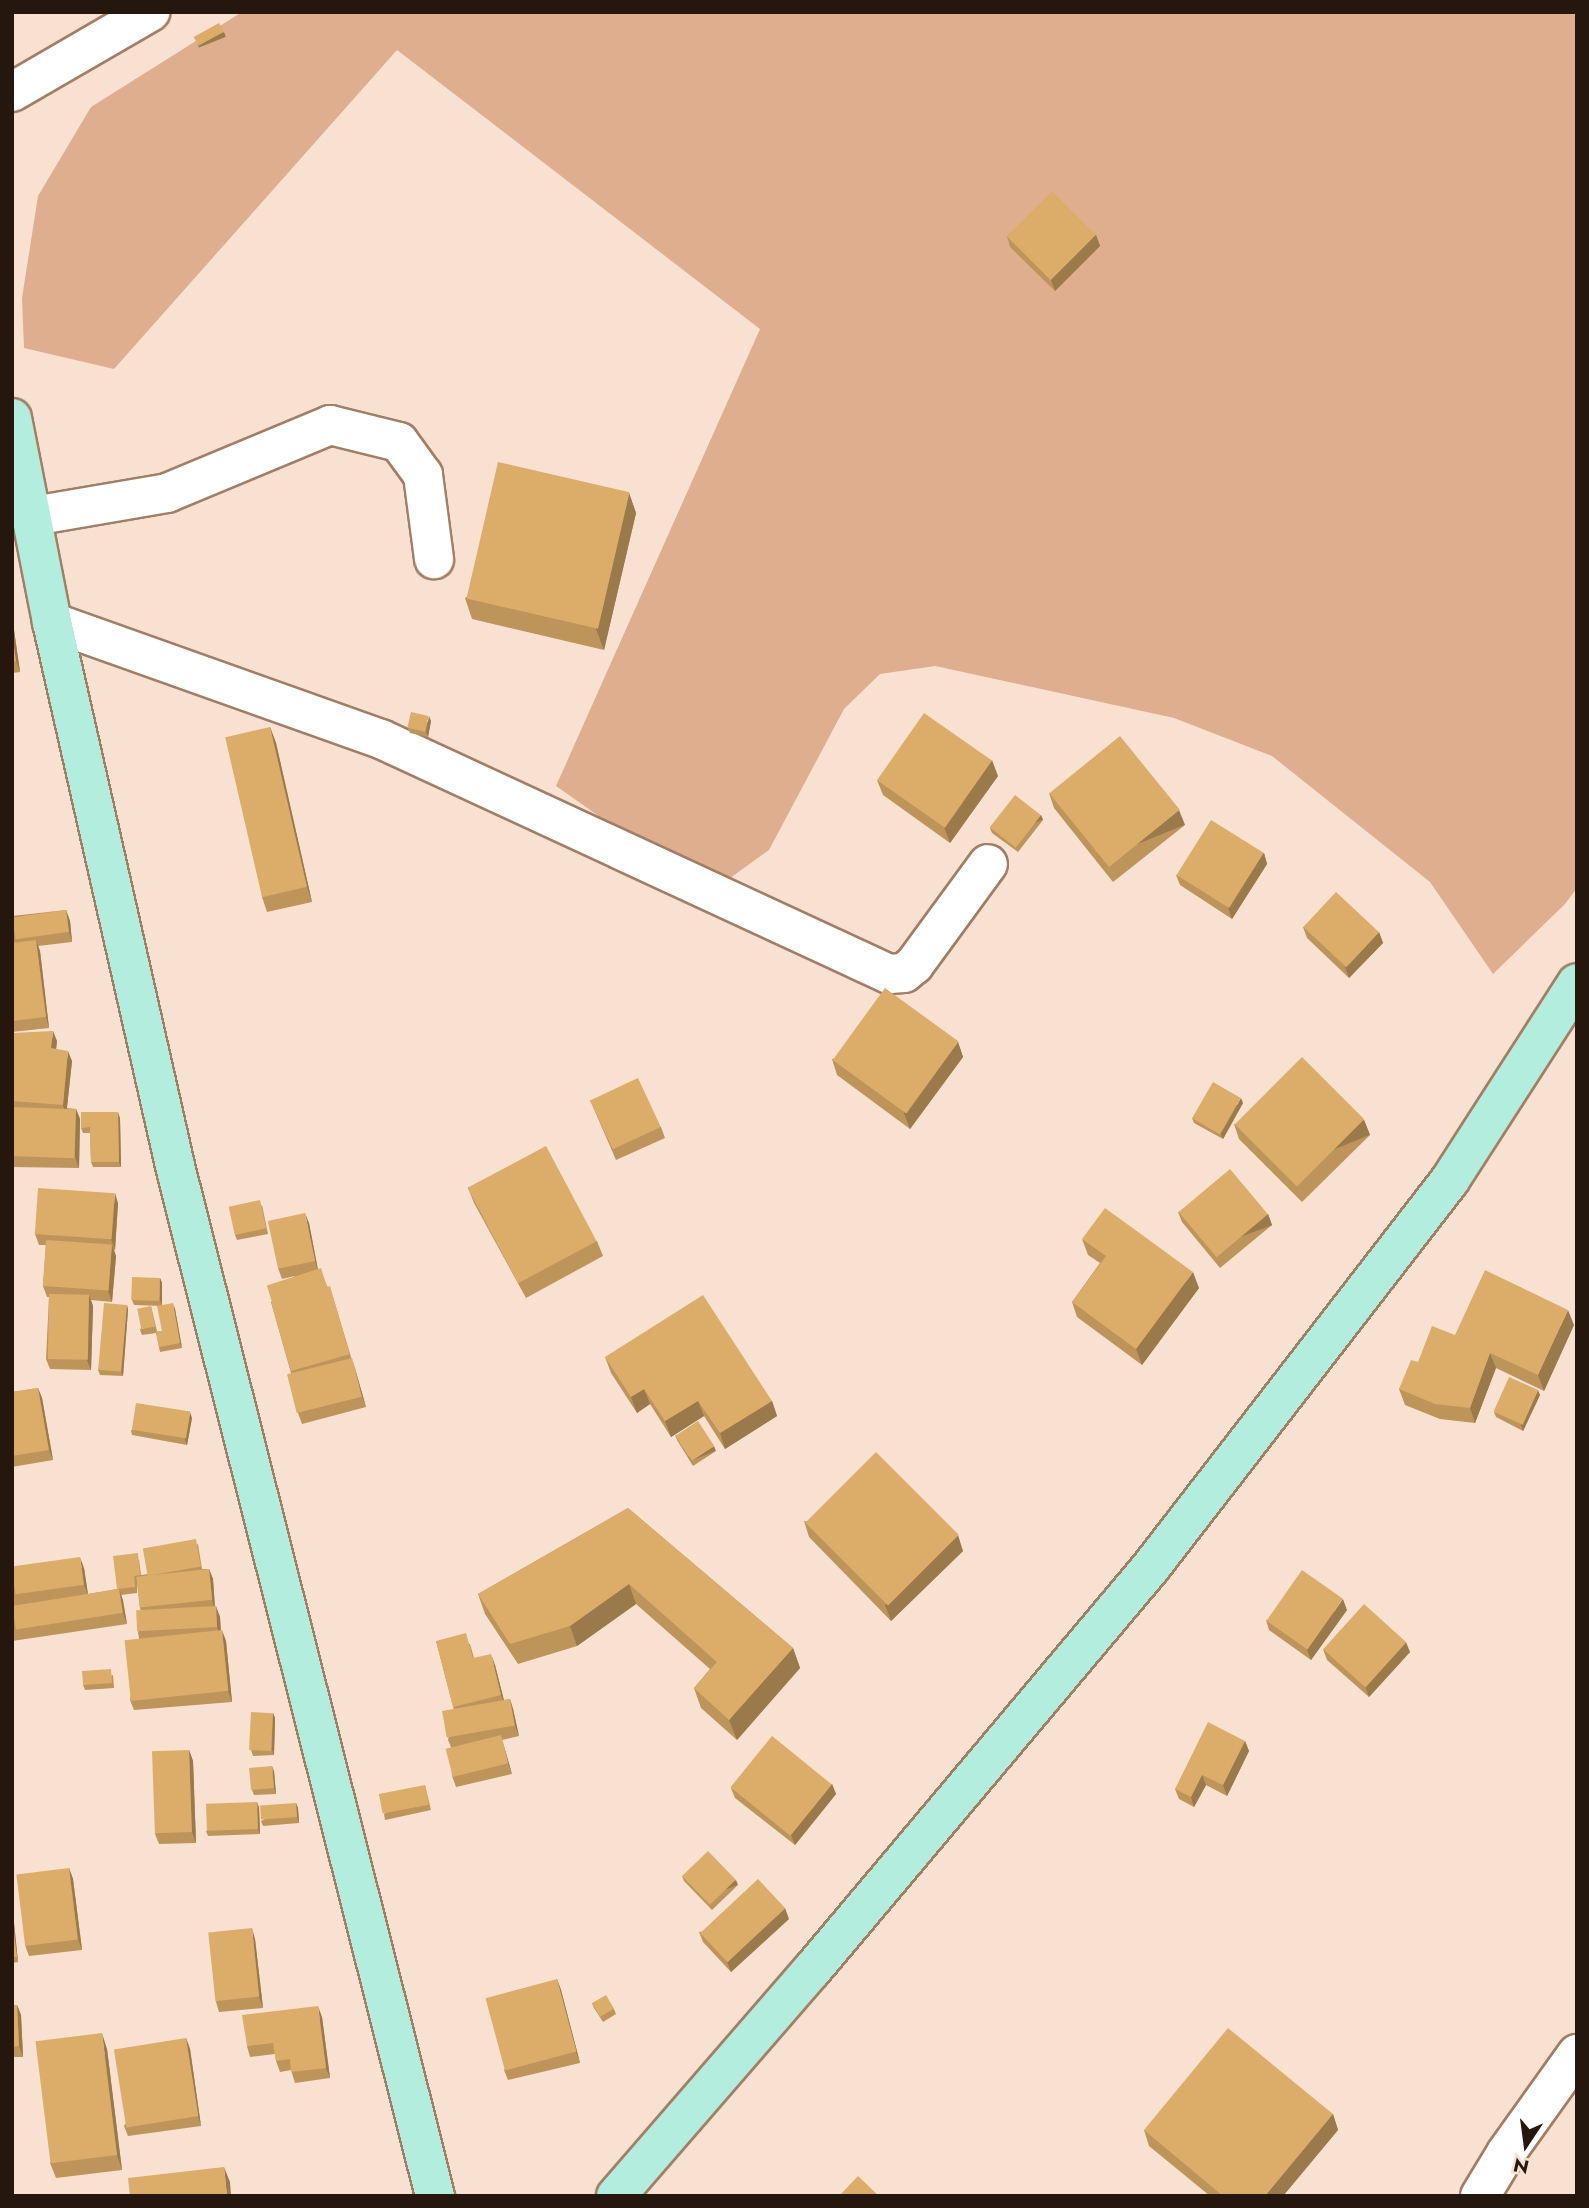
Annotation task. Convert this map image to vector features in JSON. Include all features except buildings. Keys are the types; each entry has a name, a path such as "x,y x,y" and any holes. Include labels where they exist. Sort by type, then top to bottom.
{"main road":[{"path":"12,418 52,622 176,1170 435,2196"},
{"path":"616,2196 812,1970 1151,1567 1450,1180 1577,983"}],"street":[{"path":"12,92 150,12"},
{"path":"33,516 167,493 330,425 399,442 423,475 434,559"},
{"path":"52,622 381,739 890,974 904,973 914,965 988,864"},
{"path":"1480,2196 1506,2152 1577,2054"}],"shaded area":[{"path":"242,12 1572,12 1577,17 1577,888 1565,904 1493,974 1430,882 1272,756 1174,718 935,666 880,674 844,709 769,850 726,881 630,838 556,786 760,329 397,50 114,369 24,348 22,298 38,196 91,107"}]}
